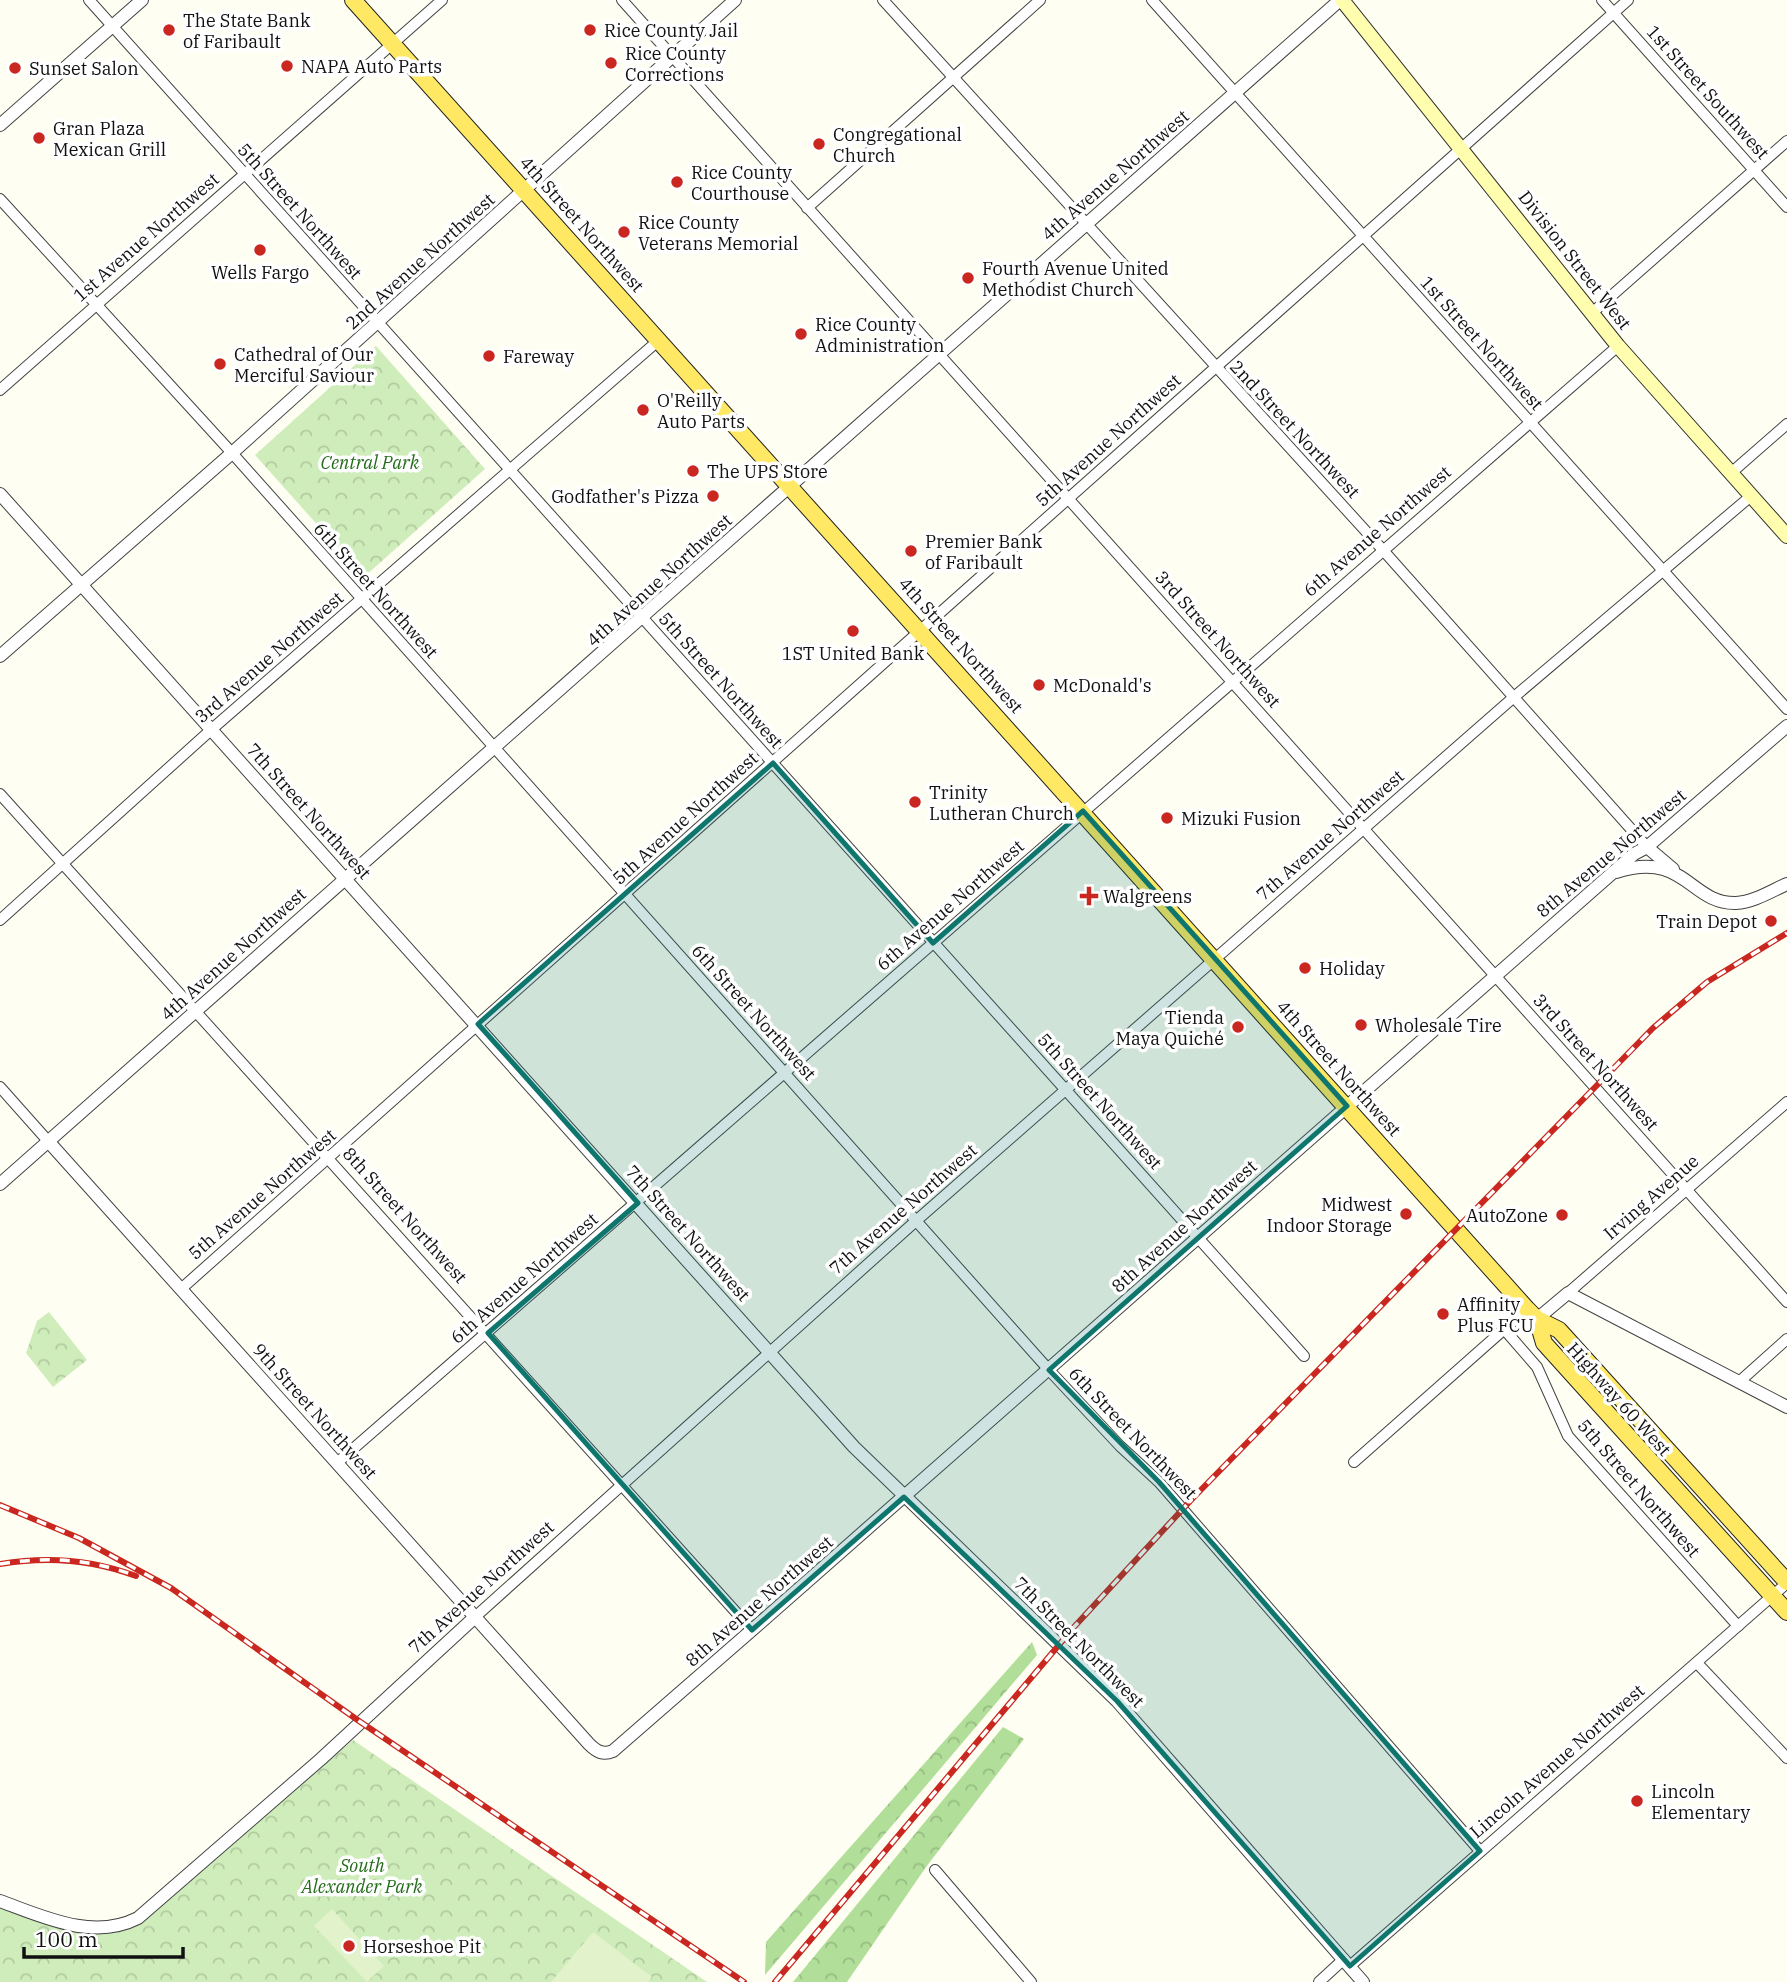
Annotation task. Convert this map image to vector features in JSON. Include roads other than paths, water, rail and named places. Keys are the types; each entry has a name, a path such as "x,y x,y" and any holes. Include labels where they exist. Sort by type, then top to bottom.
{"main road":[{"name":"4th Street Northwest","path":"353,0 791,485 1532,1314"},
{"name":"Division Street West","path":"1341,0 1618,346 1787,536"},
{"name":"Highway 60 West","path":"1532,1314 1559,1330 1787,1582"},
{"name":"Highway 60 West","path":"1532,1314 1544,1343 1787,1612"}],"street":[{"name":"5th Street Northwest","path":"89,0 1304,1356"},
{"path":"0,125 142,0"},
{"name":"1st Avenue Northwest","path":"0,390 442,0"},
{"name":"3rd Street Northwest","path":"622,0 1787,1302"},
{"name":"2nd Avenue Northwest","path":"0,656 232,453 735,0"},
{"name":"2nd Street Northwest","path":"883,0 1382,549 1647,847 1684,878"},
{"path":"807,208 1040,0"},
{"name":"1st Street Northwest","path":"1152,0 1787,709"},
{"name":"4th Avenue Northwest","path":"0,1184 1341,0"},
{"name":"1st Street Southwest","path":"1602,0 1787,206"},
{"name":"5th Avenue Northwest","path":"181,1289 1628,0"},
{"path":"1592,313 1787,141"},
{"name":"6th Street Northwest","path":"0,199 232,453 1049,1370 1120,1446 1159,1482 1480,1851"},
{"name":"3rd Avenue Northwest","path":"0,920 212,729 659,340"},
{"name":"6th Avenue Northwest","path":"338,1462 1618,346"},
{"path":"1731,473 1787,424"},
{"name":"7th Street Northwest","path":"0,495 769,1351 904,1497 1117,1701 1363,1982"},
{"name":"7th Avenue Northwest","path":"0,1901 76,1926 110,1928 130,1922 149,1910 321,1759 622,1482 916,1220 1514,697 1751,496"},
{"name":"8th Avenue Northwest","path":"606,1754 613,1751 904,1497 1612,873 1647,847 1787,726"},
{"name":"8th Street Northwest","path":"0,794 488,1333 752,1630"},
{"path":"1612,873 1632,867 1652,866 1670,870 1727,902 1751,900 1787,884"},
{"name":"9th Street Northwest","path":"0,1087 589,1744 596,1751 606,1754"},
{"name":"Irving Avenue","path":"1354,1462 1504,1329 1568,1293 1787,1102"},
{"path":"1568,1293 1787,1407"},
{"name":"5th Street Northwest","path":"1504,1329 1537,1367 1568,1436 1738,1626"},
{"path":"1738,1382 1787,1339"},
{"name":"Lincoln Avenue Northwest","path":"1319,1982 1347,1963 1480,1851 1787,1582"},
{"path":"1697,1663 1787,1758"},
{"path":"934,1870 1031,1982"}],"railway":[{"path":"775,1982 1074,1627 1192,1499 1653,1028 1707,982 1787,933"},
{"path":"0,1505 79,1538 171,1588 359,1721 744,1982"},
{"path":"0,1564 35,1560 69,1561 102,1566 136,1576"}],"place":[{"name":"The State Bank of Faribault","path":"169,30"},
{"name":"Rice County Jail","path":"590,30"},
{"name":"Rice County Corrections","path":"611,63"},
{"name":"NAPA Auto Parts","path":"287,66"},
{"name":"Sunset Salon","path":"15,68"},
{"name":"Gran Plaza Mexican Grill","path":"39,138"},
{"name":"Congregational Church","path":"819,144"},
{"name":"Rice County Courthouse","path":"677,182"},
{"name":"Rice County Veterans Memorial","path":"624,232"},
{"name":"Wells Fargo","path":"260,250"},
{"name":"Fourth Avenue United Methodist Church","path":"968,278"},
{"name":"Rice County Administration","path":"801,334"},
{"name":"Fareway","path":"489,356"},
{"name":"Cathedral of Our Merciful Saviour","path":"220,364"},
{"name":"O'Reilly Auto Parts","path":"643,410"},
{"name":"The UPS Store","path":"693,471"},
{"name":"Godfather's Pizza","path":"713,496"},
{"name":"Premier Bank of Faribault","path":"911,551"},
{"name":"1ST United Bank","path":"853,631"},
{"name":"McDonald's","path":"1039,685"},
{"name":"Trinity Lutheran Church","path":"915,802"},
{"name":"Mizuki Fusion","path":"1167,818"},
{"name":"Walgreens","path":"1089,896"},
{"name":"Train Depot","path":"1771,921"},
{"name":"Holiday","path":"1305,968"},
{"name":"Wholesale Tire","path":"1361,1025"},
{"name":"Tienda Maya Quiché","path":"1238,1027"},
{"name":"Midwest Indoor Storage","path":"1406,1214"},
{"name":"AutoZone","path":"1562,1215"},
{"name":"Affinity Plus FCU","path":"1443,1314"},
{"name":"Lincoln Elementary","path":"1637,1801"},
{"name":"Horseshoe Pit","path":"349,1946"}],"park label":[{"name":"Central Park","path":"370,462"},
{"name":"South Alexander Park","path":"362,1875"}]}
